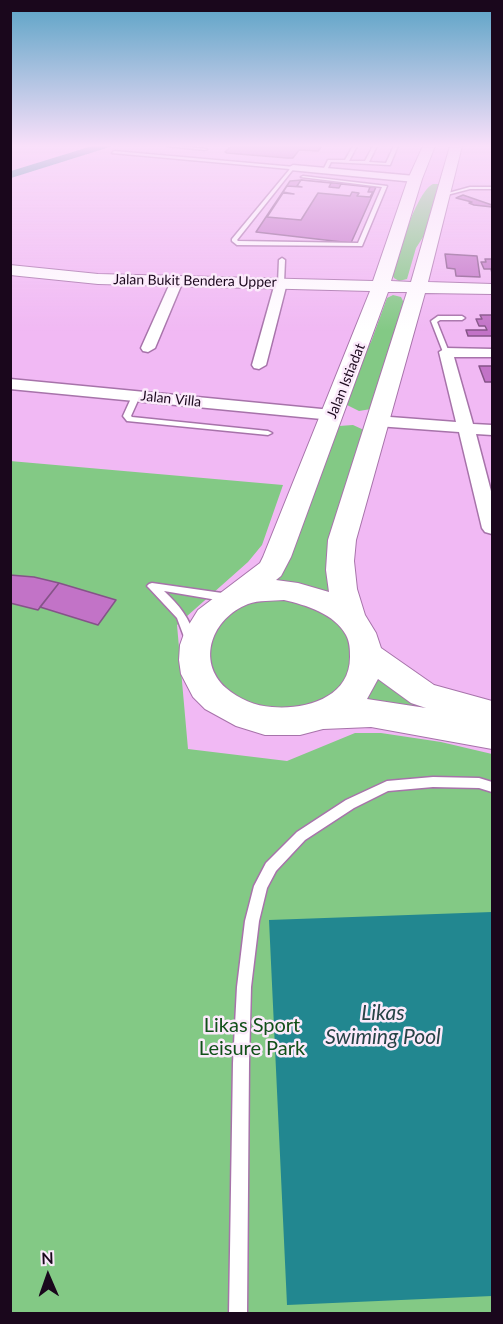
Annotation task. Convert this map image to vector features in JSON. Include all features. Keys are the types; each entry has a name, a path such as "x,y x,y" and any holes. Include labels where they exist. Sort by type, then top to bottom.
{"main road":[{"name":"Jalan Istiadat","path":"234,598 271,569 278,556 370,318 406,208"},
{"path":"292,723 324,715 349,699 363,677 367,653 364,641 351,619 341,589 339,557 342,540 439,208"},
{"name":"Jalan Bukit Bendera Upper","path":"10,270 88,278 344,285 383,279 420,277 459,288 492,289"},
{"path":"324,284 342,287 359,296 370,318"},
{"path":"332,415 377,421"},
{"path":"351,619 332,604 310,594 292,591 258,591 234,598 213,612 199,630 193,651 196,674 209,694 232,711 261,721 292,723 352,711 377,712 492,735"},
{"path":"367,653 423,694 468,710 492,715"}],"street":[{"path":"148,348 177,281"},
{"path":"259,365 281,283"},
{"path":"492,353 446,352 492,528"},
{"name":"Jalan Villa","path":"10,384 332,415"},
{"path":"377,421 466,430 492,430"}],"lane":[{"path":"260,208 234,240 237,243 360,245 376,208"},
{"path":"281,283 282,260"},
{"path":"446,352 434,321 441,318 462,318"},
{"path":"136,396 127,416 130,419 268,433"},
{"path":"193,651 188,624 177,609 152,586 234,598"},
{"path":"238,1314 244,987 252,921 261,886 272,867 301,836 342,809 387,786 433,782 479,783 492,787"}],"green space":[{"path":"416,208 433,208 427,231 416,248 407,279 399,281 391,272"},
{"path":"393,295 401,297 405,305 371,409 359,411 345,404 358,362 371,342 387,298"},
{"path":"353,425 364,430 332,595 307,585 273,582 339,426"},
{"name":"Likas Sport Leisure Park","path":"10,461 283,485 262,545 248,562 177,625 188,749 287,761 355,733 381,733 441,742 492,754 492,1313 11,1313"},
{"path":"257,597 311,600 351,632 351,676 343,686 321,703 275,711 231,696 206,666 213,623"},
{"path":"373,673 475,720 492,723 492,729 353,702"}],"water":[{"name":"Likas Swiming Pool","path":"492,912 492,1296 287,1305 269,920"}],"building":[{"path":"272,208 367,208 351,243 256,232"},
{"path":"273,208 309,208 301,220 267,217"},
{"path":"445,254 477,256 480,277 456,276 455,269 447,268"},
{"path":"485,259 492,259 492,273 491,269 484,269 481,262 486,262"},
{"path":"480,315 492,315 492,336 468,336 466,330 487,330 485,326 479,326 476,319 482,319"},
{"path":"479,366 492,366 492,382 485,382"},
{"path":"10,575 34,577 59,583 38,610 10,603"},
{"path":"59,583 116,600 98,625 40,607"}]}
